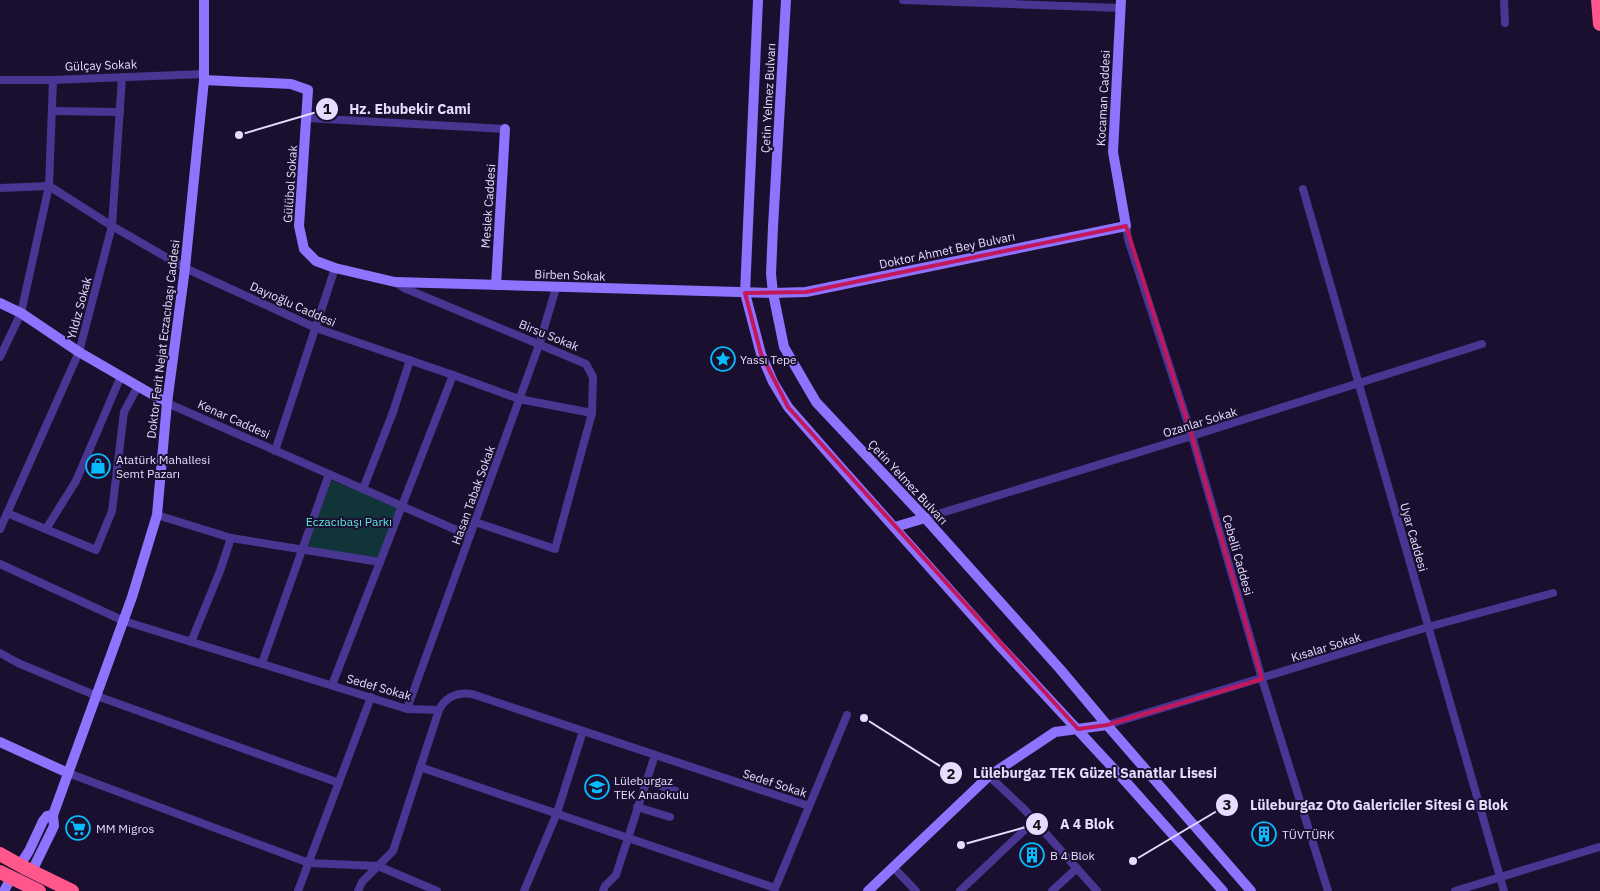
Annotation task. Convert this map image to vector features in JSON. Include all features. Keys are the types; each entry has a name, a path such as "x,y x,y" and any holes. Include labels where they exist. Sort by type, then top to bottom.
{"highway":[{"path":"1598,0 1600,24"},
{"path":"0,854 72,891"},
{"path":"26,868 14,881 39,891"}],"street":[{"name":"Doktor Ferit Nejat Eczacıbaşı Caddesi","path":"26,868 29,852 43,821 47,816 53,815 97,696 124,621 156,515 167,403 185,268 204,77 204,0"},
{"name":"Çetin Yelmez Bulvarı","path":"758,0 745,293 761,354 773,382 788,407 997,643 1078,729 1223,891"},
{"name":"Çetin Yelmez Bulvarı","path":"786,0 772,274 773,293 784,347 816,402 925,518 1060,669 1107,726 1251,891"},
{"path":"903,0 1121,4"},
{"path":"1504,0 1505,24"},
{"name":"Kocaman Caddesi","path":"1121,4 1113,152 1126,226"},
{"name":"Yıldız Sokak","path":"0,529 79,352 112,226 122,77"},
{"name":"Gülçay Sokak","path":"0,80 204,77 291,84 308,90"},
{"path":"0,357 21,313 49,186 53,80"},
{"name":"Gülübol Sokak","path":"304,249 298,226 308,90"},
{"path":"52,111 120,112"},
{"path":"307,118 506,129"},
{"name":"Meslek Caddesi","path":"496,285 506,129"},
{"path":"0,188 49,186"},
{"name":"Dayıoğlu Caddesi","path":"49,186 112,226 185,268 316,328 519,399 592,413"},
{"name":"Uyar Caddesi","path":"1303,189 1504,891"},
{"name":"Doktor Ahmet Bey Bulvarı","path":"745,293 806,292 1126,226"},
{"name":"Cebelli Caddesi","path":"1126,226 1128,239 1192,436 1262,679 1328,891"},
{"name":"Birsu Sokak","path":"304,249 316,260 335,268 394,282 404,288 586,364 593,378 592,413 555,549 475,522"},
{"path":"275,451 335,268"},
{"name":"Birben Sokak","path":"394,282 745,293"},
{"name":"Hasan Tabak Sokak","path":"407,709 539,345 556,288"},
{"name":"Kenar Caddesi","path":"0,303 21,313 79,352 167,403 470,536"},
{"name":"Ozanlar Sokak","path":"925,518 1482,344"},
{"path":"363,489 393,412 410,360"},
{"path":"332,685 453,375"},
{"path":"46,530 76,481 121,376"},
{"path":"7,513 96,550 112,511 124,412 138,386"},
{"path":"262,664 329,474"},
{"path":"156,515 231,538 380,562"},
{"path":"895,527 925,518"},
{"path":"191,642 220,571 231,538"},
{"name":"Sedef Sokak","path":"0,564 124,621 407,709 440,710 445,702 453,696 466,693 472,694 809,806"},
{"name":"Kısalar Sokak","path":"1107,726 1428,627 1553,593"},
{"path":"0,653 18,663 97,696 339,783"},
{"path":"298,891 371,697"},
{"path":"358,891 362,882 393,851 440,710"},
{"path":"420,767 627,837 775,890 847,715"},
{"path":"868,891 989,776 1055,732 1107,726"},
{"path":"524,891 557,813 584,731"},
{"path":"0,742 68,773 309,863 378,866 437,891"},
{"path":"603,891 605,886 616,875 655,755"},
{"path":"989,776 1024,808 1097,891"},
{"path":"646,781 676,791"},
{"path":"637,807 670,817"},
{"path":"960,891 1035,820"},
{"path":"1456,891 1599,846"},
{"path":"893,867 916,891"},
{"path":"1052,891 1077,868"},
{"path":"4,891 14,881"}],"highlighted area":[{"path":"1126,226 1192,436 1262,679 1107,725 1078,729 788,407 761,354 745,293 806,292"}],"green space":[{"name":"Eczacıbaşı Parkı","path":"331,480 399,508 378,559 306,546"}],"place":[{"name":"Hz. Ebubekir Cami","path":"239,135"},
{"name":"Yassı Tepe","path":"723,359"},
{"name":"Atatürk Mahallesi Semt Pazarı","path":"98,466"},
{"name":"Lüleburgaz TEK Güzel Sanatlar Lisesi","path":"864,718"},
{"name":"Lüleburgaz TEK Anaokulu","path":"597,787"},
{"name":"MM Migros","path":"78,828"},
{"name":"TÜVTÜRK","path":"1264,834"},
{"name":"A 4 Blok","path":"961,845"},
{"name":"B 4 Blok","path":"1032,855"},
{"name":"Lüleburgaz Oto Galericiler Sitesi G Blok","path":"1133,861"}]}
